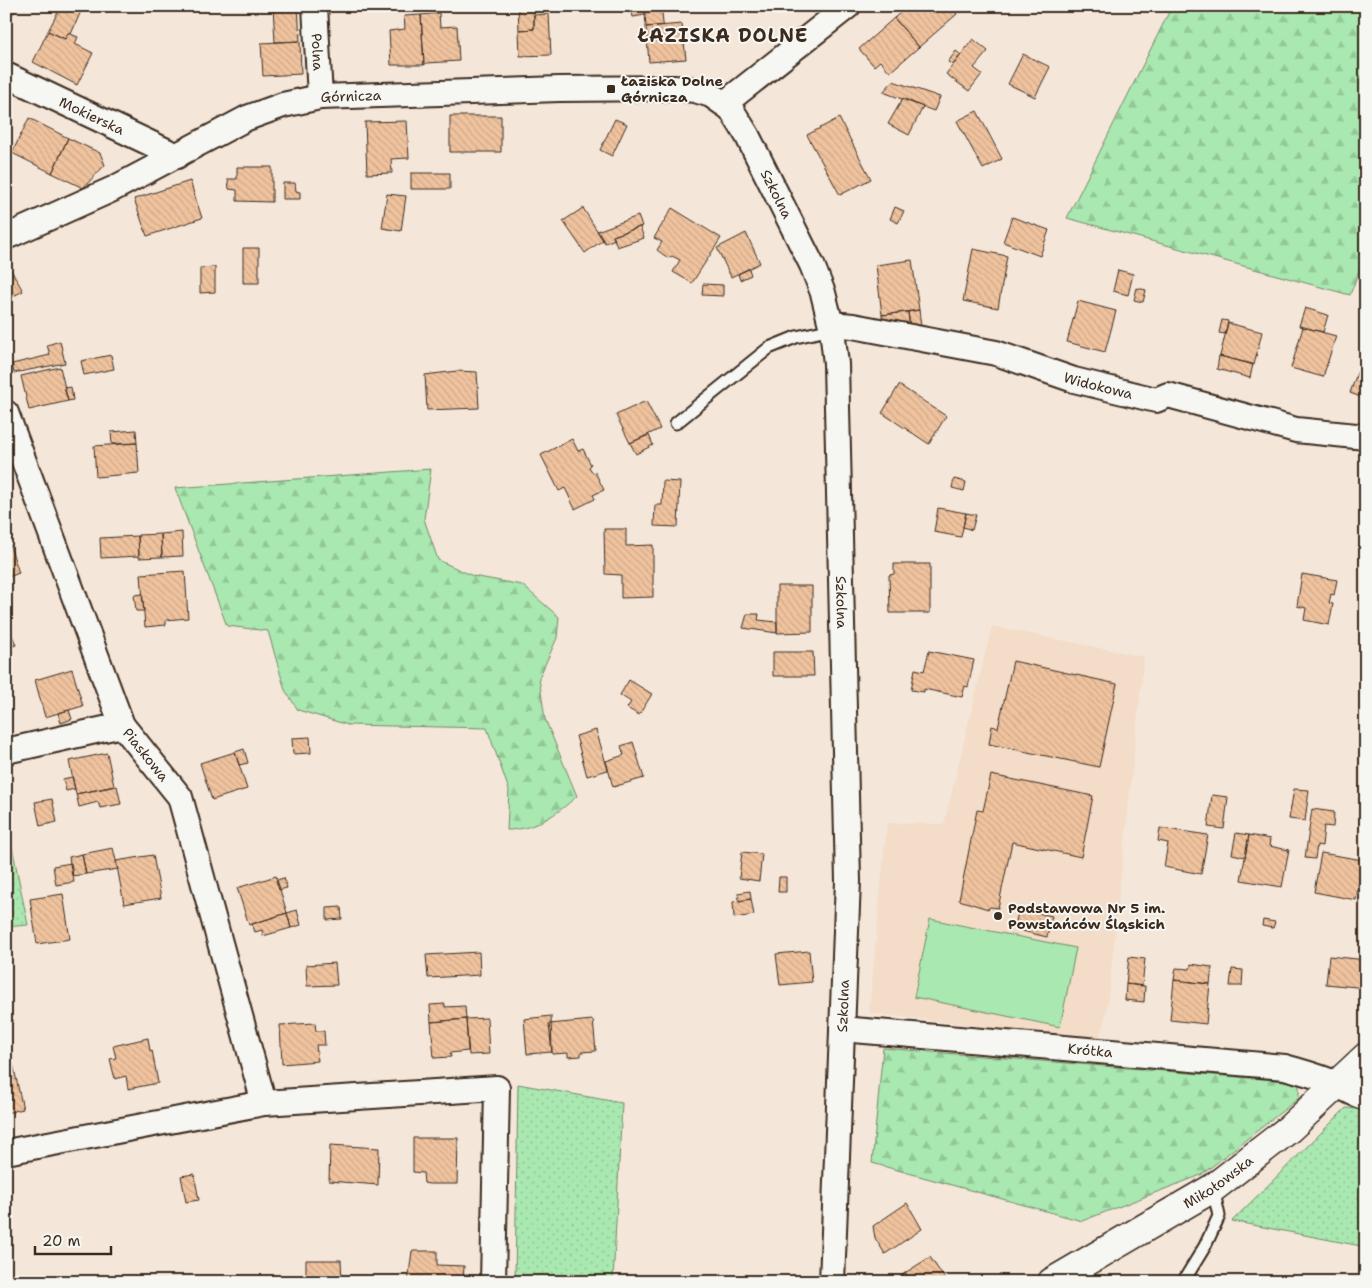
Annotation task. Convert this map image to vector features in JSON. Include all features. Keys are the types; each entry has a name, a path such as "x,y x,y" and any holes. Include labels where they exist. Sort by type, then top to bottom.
{"street":[{"name":"Polna","path":"315,6 320,98"},
{"path":"725,103 848,6"},
{"name":"Mokierska","path":"6,76 177,156"},
{"name":"Górnicza","path":"6,237 112,189 247,118 283,105 320,98 559,89 674,88 711,94 725,103"},
{"name":"Szkolna","path":"725,103 747,135 812,265 823,293 831,327 837,384 848,881 832,1282"},
{"name":"Widokowa","path":"831,327 853,326 996,352 1074,380 1156,400 1168,395 1296,430 1366,437"},
{"name":"Piaskowa","path":"6,413 122,725 180,797 264,1103"},
{"path":"6,751 122,725"},
{"name":"Krótka","path":"842,1029 1285,1067 1314,1075 1336,1084 1350,1094 1366,1098"},
{"name":"Mikołowska","path":"1052,1282 1213,1188 1289,1129 1366,1057"},
{"path":"6,1152 264,1103 497,1088 492,1282"}],"lane":[{"path":"676,423 769,348 796,337 831,327"},
{"path":"1183,1282 1205,1246 1219,1216 1213,1188"}],"shaded area":[{"name":"Podstawowa Nr 5 im. Powstańców Śląskich","path":"992,626 1144,657 1107,1009 1099,1040 869,1013 887,823 944,824"}],"green space":[{"path":"1172,6 1366,6 1366,252 1350,295 1067,218"},
{"path":"431,469 424,519 438,560 473,576 522,585 559,617 557,638 539,678 545,719 577,796 545,820 527,827 507,830 509,790 487,728 348,725 298,710 285,690 268,631 227,626 175,488"},
{"path":"6,817 28,925 6,927"},
{"path":"930,919 1076,948 1060,1027 914,997"},
{"path":"883,1048 1299,1082 1299,1098 1201,1175 1082,1221 872,1163"},
{"path":"518,1084 622,1103 613,1282 515,1282"},
{"path":"1346,1108 1366,1110 1366,1247 1232,1221"}],"building":[{"path":"61,6 71,6 81,11 71,34 68,33 65,39 48,31"},
{"path":"273,6 298,6 300,41 275,42"},
{"path":"518,6 534,6 534,29 519,30"},
{"path":"631,6 644,6 645,15 633,17"},
{"path":"644,6 662,6 662,12 645,12"},
{"path":"908,6 950,6 957,14 919,47 894,18"},
{"path":"6,8 14,12 6,27"},
{"path":"645,12 662,12 663,25 646,27"},
{"path":"439,13 440,27 457,26 459,61 427,63 424,65 421,15"},
{"path":"549,14 551,55 520,56 519,30 534,29 534,15"},
{"path":"421,15 424,65 391,65 389,31 405,29 404,16"},
{"path":"894,18 919,47 890,72 880,61 874,66 859,49"},
{"path":"682,24 686,59 649,62 646,27"},
{"path":"48,31 65,39 68,33 78,37 75,44 93,53 77,85 33,62"},
{"path":"973,39 988,51 974,68 982,74 969,91 946,74"},
{"path":"300,41 301,74 263,76 261,43"},
{"path":"956,51 961,55 953,65 948,62"},
{"path":"1023,54 1050,67 1035,97 1008,84"},
{"path":"893,81 940,97 934,111 883,92"},
{"path":"903,98 923,107 909,135 888,124"},
{"path":"977,111 1002,159 983,169 957,121"},
{"path":"450,116 501,116 501,152 450,152"},
{"path":"29,118 68,138 52,173 12,153"},
{"path":"839,118 871,179 840,195 807,135"},
{"path":"615,119 627,124 612,156 600,150"},
{"path":"407,121 409,158 391,159 392,173 367,174 365,122"},
{"path":"68,138 100,153 105,165 83,188 52,173"},
{"path":"237,167 272,167 272,202 237,201 237,190 229,189 228,179 237,179"},
{"path":"411,173 450,173 450,189 411,189"},
{"path":"190,181 202,218 147,236 134,199"},
{"path":"283,183 295,183 296,191 300,192 300,199 283,199"},
{"path":"387,194 406,196 401,231 382,228"},
{"path":"895,207 904,211 898,223 890,219"},
{"path":"583,208 603,240 585,253 563,221"},
{"path":"672,208 721,238 692,283 673,272 680,260 672,256 668,258 657,250 662,242 654,238"},
{"path":"638,216 642,226 613,236 615,239 605,243 597,231"},
{"path":"1012,217 1049,230 1040,256 1003,242"},
{"path":"640,227 644,238 617,247 613,236"},
{"path":"746,233 760,263 731,277 717,248"},
{"path":"243,248 259,248 259,283 243,283"},
{"path":"973,249 1007,256 998,308 963,301"},
{"path":"912,260 919,310 882,315 876,265"},
{"path":"6,261 23,291 6,300"},
{"path":"215,267 215,292 200,293 200,268"},
{"path":"749,269 751,275 740,280 738,274"},
{"path":"1118,270 1133,274 1128,295 1113,291"},
{"path":"703,284 723,285 723,296 702,295"},
{"path":"1137,288 1146,290 1143,302 1134,300"},
{"path":"1078,301 1116,311 1105,352 1067,342"},
{"path":"1305,308 1328,315 1323,332 1299,326"},
{"path":"919,310 921,326 910,328 908,312"},
{"path":"908,312 910,328 883,325 882,315"},
{"path":"1222,320 1228,321 1225,334 1219,333"},
{"path":"1228,323 1262,332 1254,365 1220,356"},
{"path":"1303,327 1336,336 1323,377 1291,368"},
{"path":"60,341 65,363 14,373 12,364 50,355 47,345"},
{"path":"111,355 114,369 84,375 81,361"},
{"path":"1219,356 1253,364 1250,378 1217,369"},
{"path":"1362,360 1366,361 1366,376 1357,373"},
{"path":"60,367 68,401 29,410 21,376"},
{"path":"457,371 477,372 479,408 427,410 425,375"},
{"path":"1357,373 1366,376 1366,399 1350,393"},
{"path":"899,385 946,416 929,444 882,413"},
{"path":"71,387 73,400 68,401 64,388"},
{"path":"646,401 660,429 630,443 616,415"},
{"path":"136,430 137,443 112,444 111,432"},
{"path":"649,435 653,445 636,454 630,443"},
{"path":"572,439 578,451 583,449 591,465 589,467 593,473 595,472 604,490 593,495 595,499 575,509 565,488 559,491 541,455"},
{"path":"137,443 139,473 96,477 94,446"},
{"path":"954,479 966,482 964,491 952,488"},
{"path":"663,481 680,482 678,527 654,526 655,505 662,505"},
{"path":"938,508 966,513 961,537 934,532"},
{"path":"966,513 976,515 972,530 963,527"},
{"path":"604,529 626,529 626,546 653,545 653,597 621,598 621,575 605,574"},
{"path":"182,532 183,556 162,557 161,534"},
{"path":"161,534 162,557 139,558 138,535"},
{"path":"6,536 19,573 6,578"},
{"path":"138,536 139,556 101,558 100,538"},
{"path":"894,564 930,564 930,613 890,613 889,575 894,574"},
{"path":"185,571 188,618 166,620 166,625 145,627 141,574"},
{"path":"1302,574 1337,580 1334,595 1331,594 1329,603 1333,604 1329,625 1304,620 1306,608 1297,606"},
{"path":"777,586 812,586 812,632 777,633"},
{"path":"142,594 144,611 136,611 134,595"},
{"path":"747,614 759,614 758,620 777,622 777,633 743,628"},
{"path":"6,620 16,645 6,648"},
{"path":"929,651 974,660 968,687 965,686 962,697 924,689 924,692 911,690 915,669 924,671"},
{"path":"773,652 813,652 814,676 773,676"},
{"path":"1013,661 1117,684 1099,767 989,744 992,726 998,728"},
{"path":"72,669 83,706 45,717 35,680"},
{"path":"629,680 652,694 639,715 627,708 631,702 620,695"},
{"path":"69,710 72,719 61,723 58,713"},
{"path":"596,730 608,770 587,776 576,736"},
{"path":"310,737 311,753 293,754 292,738"},
{"path":"633,742 644,778 613,787 606,761 624,755 621,746"},
{"path":"244,749 248,763 239,765 235,752"},
{"path":"235,752 247,789 212,800 200,763"},
{"path":"107,753 114,786 76,794 69,761"},
{"path":"991,775 1093,796 1081,857 1012,842 998,908 990,907 988,909 959,900 977,810 983,811"},
{"path":"72,777 75,789 66,791 63,779"},
{"path":"117,786 121,804 100,808 98,802 79,807 76,794"},
{"path":"1294,789 1309,790 1305,821 1289,819"},
{"path":"1212,795 1228,797 1224,829 1208,827"},
{"path":"52,799 57,822 40,826 35,802"},
{"path":"1312,809 1334,812 1333,827 1324,826 1322,846 1317,845 1315,859 1305,858"},
{"path":"1160,828 1208,835 1201,874 1164,867 1168,843 1158,841"},
{"path":"1236,833 1249,835 1245,857 1232,854"},
{"path":"1249,835 1270,839 1269,846 1289,850 1282,887 1241,880"},
{"path":"113,848 118,869 86,874 82,854"},
{"path":"742,852 762,854 759,881 739,878"},
{"path":"1321,853 1363,860 1356,900 1314,892"},
{"path":"82,854 86,874 72,876 69,857"},
{"path":"153,855 161,898 124,904 116,861"},
{"path":"71,863 74,882 56,885 53,866"},
{"path":"276,876 287,913 249,925 237,888"},
{"path":"779,877 786,877 786,892 778,892"},
{"path":"284,878 287,888 279,890 276,880"},
{"path":"750,891 751,899 739,901 738,893"},
{"path":"63,894 70,939 37,944 30,899"},
{"path":"751,899 754,915 734,918 733,902"},
{"path":"341,907 342,919 327,920 327,908"},
{"path":"1019,909 1052,916 1047,937 1014,929"},
{"path":"297,910 301,925 291,928 287,913"},
{"path":"287,913 291,928 263,936 262,930 255,932 252,924"},
{"path":"1263,920 1275,922 1273,928 1262,926"},
{"path":"809,951 812,982 780,985 776,954"},
{"path":"479,952 480,975 428,978 426,955"},
{"path":"1329,956 1366,960 1366,988 1326,984"},
{"path":"1129,957 1145,959 1142,986 1126,984"},
{"path":"335,963 337,985 307,986 306,965"},
{"path":"1191,964 1212,967 1210,984 1174,980 1176,968 1190,969"},
{"path":"1232,969 1243,970 1242,986 1230,986"},
{"path":"1174,980 1210,984 1206,1024 1170,1020"},
{"path":"1126,984 1145,986 1144,1002 1125,1000"},
{"path":"445,1004 445,1007 465,1006 466,1019 431,1022 430,1005"},
{"path":"551,1016 552,1052 527,1054 524,1019"},
{"path":"487,1018 489,1054 469,1055 466,1019"},
{"path":"466,1019 468,1051 450,1053 451,1057 434,1058 431,1022"},
{"path":"593,1020 596,1051 581,1052 581,1056 568,1057 568,1053 552,1054 549,1024"},
{"path":"315,1023 316,1031 324,1031 325,1045 316,1045 318,1061 282,1064 280,1025"},
{"path":"148,1038 158,1083 128,1089 126,1076 115,1079 110,1059 116,1058 113,1046"},
{"path":"13,1064 23,1109 6,1113 6,1065"},
{"path":"413,1138 458,1138 457,1184 424,1183 423,1173 413,1172"},
{"path":"330,1145 379,1148 378,1185 329,1181"},
{"path":"194,1174 199,1200 186,1202 181,1176"},
{"path":"907,1203 922,1229 885,1254 875,1238 873,1226"},
{"path":"412,1251 437,1251 437,1265 464,1266 463,1282 408,1282"},
{"path":"930,1257 947,1282 911,1282 905,1273"},
{"path":"306,1260 341,1260 342,1282 306,1282"},
{"path":"905,1273 911,1282 892,1282"}],"place":[{"name":"Łaziska Dolne Górnicza","path":"611,89"},
{"name":"Podstawowa Nr 5 im. Powstańców Śląskich","path":"998,916"}],"district":[{"name":"ŁAZISKA DOLNE","path":"723,35"}]}
